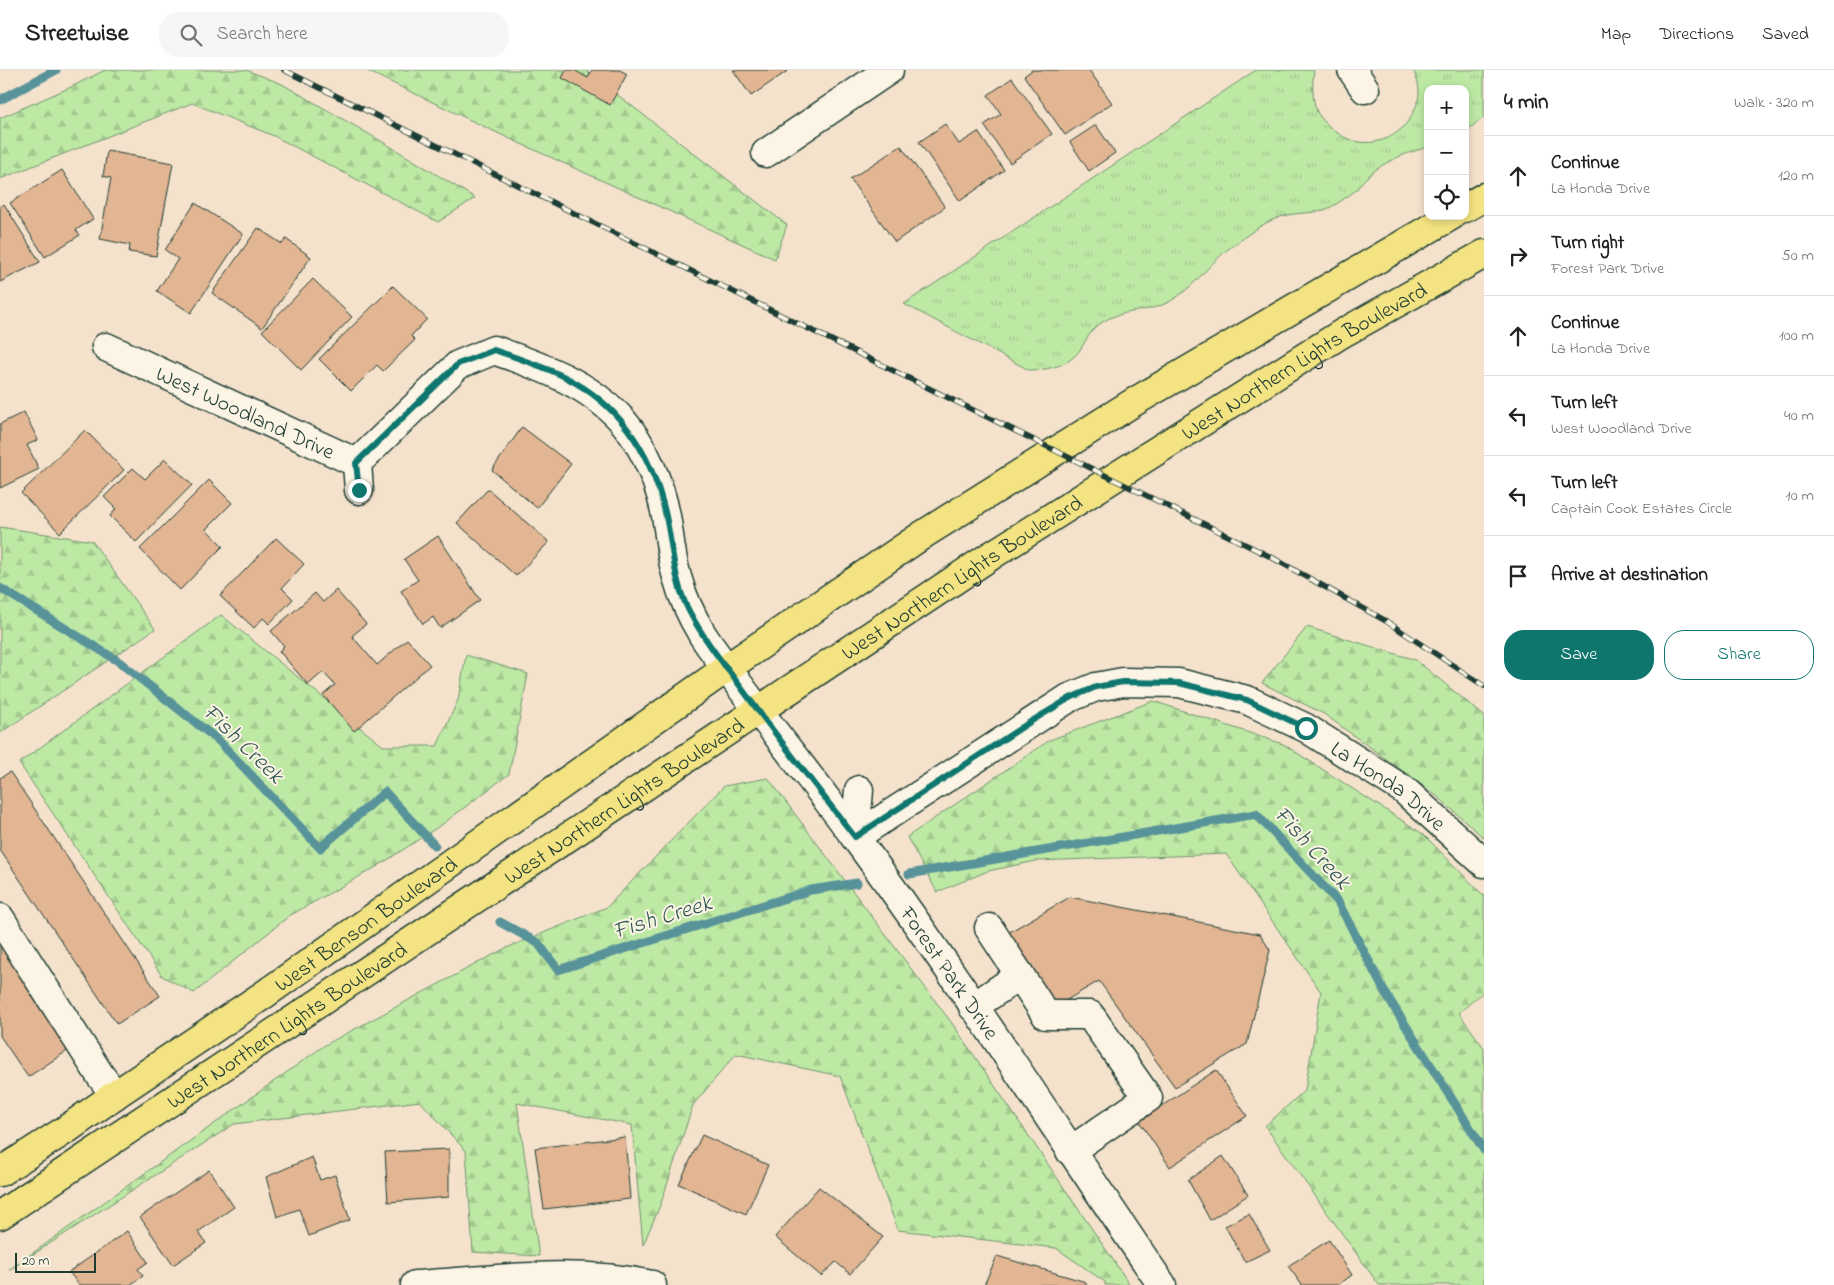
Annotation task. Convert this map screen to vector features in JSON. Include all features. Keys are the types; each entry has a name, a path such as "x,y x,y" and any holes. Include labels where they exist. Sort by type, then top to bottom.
{"main road":[{"path":"1469,206 1484,197"},
{"path":"727,668 924,534 1134,402 1444,220"},
{"name":"West Northern Lights Boulevard","path":"0,1215 992,555 1341,334 1484,254"},
{"name":"West Benson Boulevard","path":"0,1172 67,1129 265,994 727,668"}],"street":[{"path":"766,153 889,70"},
{"name":"West Woodland Drive","path":"106,347 356,463 458,364 494,350 540,366 567,378 596,398 622,420 642,450 657,484 665,512 677,578 688,609 704,637 727,668"},
{"path":"356,463 359,490"},
{"name":"Forest Park Drive","path":"727,668 855,837 973,1006 1162,1285"},
{"name":"La Honda Drive","path":"855,837 1070,698 1096,687 1123,682 1179,683 1247,700 1306,728 1404,790 1484,863"},
{"path":"855,837 859,790"},
{"path":"0,918 100,1075 115,1095"},
{"path":"989,928 1046,1015 1090,1015 1148,1098 1070,1151"},
{"path":"973,1006 1020,975"},
{"path":"415,1285 580,1276 628,1280 652,1285"}],"green space":[{"path":"105,70 246,70 282,84 475,198 438,222 274,136 192,103 0,179 0,118"},
{"path":"365,70 585,70 787,225 775,259 506,137"},
{"path":"1256,70 1314,70 1314,102 1317,112 1322,119 1332,129 1353,141 1376,142 1397,132 1406,124 1413,113 1418,102 1419,87 1413,70 1484,70 1484,117 1469,129 1469,85 1424,85 1424,148 1381,166 1365,179 1355,191 1329,208 1280,217 1260,226 1226,251 1195,282 1169,302 1153,308 1117,315 1101,323 1094,329 1080,350 1070,360 1058,366 1029,370 904,304"},
{"path":"0,527 92,541 155,629 0,733"},
{"path":"221,615 383,746 437,746 458,700 466,655 528,674 509,774 444,823 378,866 289,916 194,993 162,976 19,763"},
{"path":"1307,627 1416,660 1484,716 1484,838 1437,796 1324,714 1262,683"},
{"path":"1153,701 1283,744 1423,834 1484,896 1484,991 1459,1013 1484,1048 1484,1285 1379,1285 1265,1126 1305,1090 1321,992 1226,854 1036,861 988,871 937,892 907,837 1050,740"},
{"path":"768,778 954,1026 1130,1285 1105,1285 1105,1282 1056,1248 898,1230 840,1076 736,1054 693,1105 661,1203 643,1245 632,1125 517,1103 539,1256 473,1252 466,1151 420,1101 234,1124 9,1270 325,1045 504,949 607,907 724,786"}],"building":[{"path":"566,70 574,70 588,78 592,70 620,70 627,74 610,105 562,78"},
{"path":"733,70 789,70 751,96"},
{"path":"1032,70 1089,70 1112,103 1065,135 1024,76"},
{"path":"1012,78 1052,134 1010,163 984,125 1001,114 988,95"},
{"path":"945,124 959,144 978,132 1004,170 960,201 919,142"},
{"path":"1096,125 1115,153 1089,171 1070,142"},
{"path":"901,146 945,207 895,242 850,179"},
{"path":"107,151 173,163 156,256 129,252 130,245 100,239 111,178 103,176"},
{"path":"62,170 93,219 76,230 80,235 45,257 10,203"},
{"path":"195,203 243,234 191,313 157,291 178,259 165,250"},
{"path":"4,204 40,262 0,282 0,206"},
{"path":"258,228 282,244 286,239 311,257 262,328 212,293"},
{"path":"313,279 352,317 301,370 262,331"},
{"path":"393,286 427,319 411,336 415,340 383,371 377,365 351,391 319,359"},
{"path":"24,412 38,440 27,445 39,469 0,488 0,424"},
{"path":"522,427 571,464 537,508 492,470"},
{"path":"85,430 124,470 60,533 21,493"},
{"path":"165,459 192,485 136,542 110,516 116,509 104,497 133,468 145,479"},
{"path":"209,480 232,503 206,529 223,546 180,590 140,549"},
{"path":"488,489 549,542 516,576 457,523"},
{"path":"438,536 480,600 440,628 433,617 423,624 401,591 418,580 404,559"},
{"path":"276,538 304,564 282,588 293,599 269,624 263,618 254,628 220,596"},
{"path":"336,590 366,624 352,636 377,665 407,639 430,665 354,731 323,695 335,685 323,672 308,685 279,651 284,646 271,631 315,593 323,602"},
{"path":"10,772 160,996 117,1024 0,850 0,778"},
{"path":"1070,897 1260,934 1270,950 1247,1044 1175,1087 1099,981 1055,1007 1004,935"},
{"path":"0,943 70,1049 28,1077 0,1036"},
{"path":"1216,1070 1247,1116 1170,1167 1139,1121"},
{"path":"702,1135 768,1165 746,1214 679,1184"},
{"path":"625,1137 630,1199 544,1209 535,1148"},
{"path":"449,1149 449,1197 388,1202 385,1152"},
{"path":"1223,1156 1248,1195 1210,1220 1188,1180"},
{"path":"312,1157 320,1180 335,1175 350,1220 309,1236 299,1209 277,1217 266,1177"},
{"path":"209,1170 234,1207 198,1232 206,1243 173,1265 140,1217"},
{"path":"819,1187 883,1237 850,1274 836,1262 821,1276 775,1237"},
{"path":"1249,1214 1270,1250 1245,1262 1225,1226"},
{"path":"127,1231 148,1262 138,1269 143,1276 130,1285 79,1285 69,1272"},
{"path":"1329,1240 1352,1275 1338,1285 1302,1285 1288,1266"},
{"path":"997,1256 1086,1282 1086,1285 984,1285"}],"waterway":[{"name":"Fish Creek","path":"0,100 56,70"},
{"name":"Fish Creek","path":"0,588 118,661 219,741 320,848 385,792 435,846"},
{"name":"Fish Creek","path":"909,874 1256,814 1338,902 1387,996 1484,1150"},
{"name":"Fish Creek","path":"500,922 538,943 558,970 811,890 857,883"}],"railway":[{"path":"284,70 1271,557 1386,621 1484,686"}],"route":[{"path":"359,490 356,463 458,364 494,350 540,366 567,378 596,398 622,420 642,450 657,484 665,512 677,578 688,609 704,637 855,837 1030,722 1070,698 1096,687 1123,682 1179,683 1247,700 1306,728"}]}
